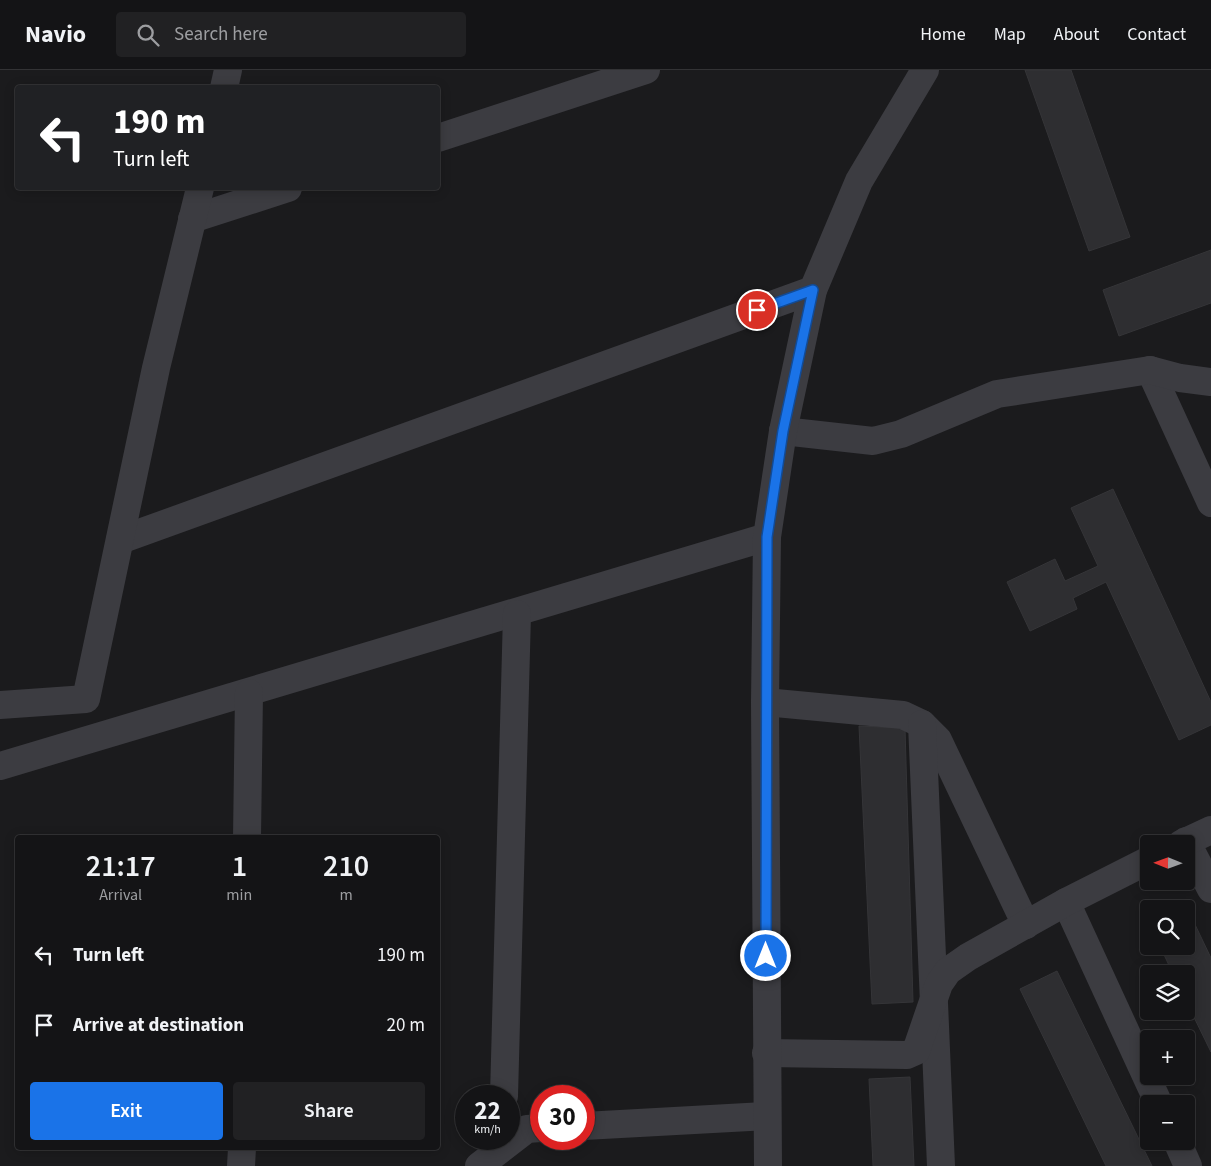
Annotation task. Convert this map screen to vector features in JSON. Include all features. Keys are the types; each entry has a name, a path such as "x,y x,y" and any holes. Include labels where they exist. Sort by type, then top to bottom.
{"street":[{"path":"225,85 228,70"},
{"path":"440,137 646,70"},
{"path":"768,1166 766,1116 765,702 767,537 783,431 813,290 859,181 925,70"},
{"path":"0,705 86,700 156,368 199,190"},
{"path":"192,219 282,190"},
{"path":"120,540 813,290"},
{"path":"783,431 873,441 901,434 997,394 1150,370 1180,378 1211,382"},
{"path":"1150,370 1211,502"},
{"path":"0,766 517,614 767,537"},
{"path":"504,1085 517,614"},
{"path":"247,835 249,692"},
{"path":"765,702 903,715 922,724 938,740 1026,925"},
{"path":"922,724 941,1166"},
{"path":"1195,837 1211,830"},
{"path":"1195,861 1211,889"},
{"path":"766,1053 907,1055 916,1051 939,984 948,971 968,957 1066,902 1140,865"},
{"path":"1066,902 1155,1095"},
{"path":"595,1125 766,1116"},
{"path":"479,1166 503,1151 527,1129 530,1129"},
{"path":"241,1166 242,1150"},
{"path":"1181,1150 1188,1166"}],"building":[{"path":"1025,70 1071,70 1130,237 1089,251"},
{"path":"1211,250 1211,303 1119,336 1103,290"},
{"path":"1113,489 1211,702 1211,725 1179,740 1106,582 1073,598 1077,609 1030,631 1007,582 1055,559 1065,581 1098,566 1071,508"},
{"path":"859,726 905,728 913,1002 872,1004"},
{"path":"1195,924 1211,958 1211,1052 1195,1019 1195,965 1169,965 1164,955 1195,955"},
{"path":"1057,971 1140,1141 1140,1150 1144,1150 1152,1166 1106,1166 1020,989"},
{"path":"910,1077 914,1166 873,1166 869,1079"}],"route":[{"path":"757,310 813,290 783,431 767,537 765,702 766,956"}]}
